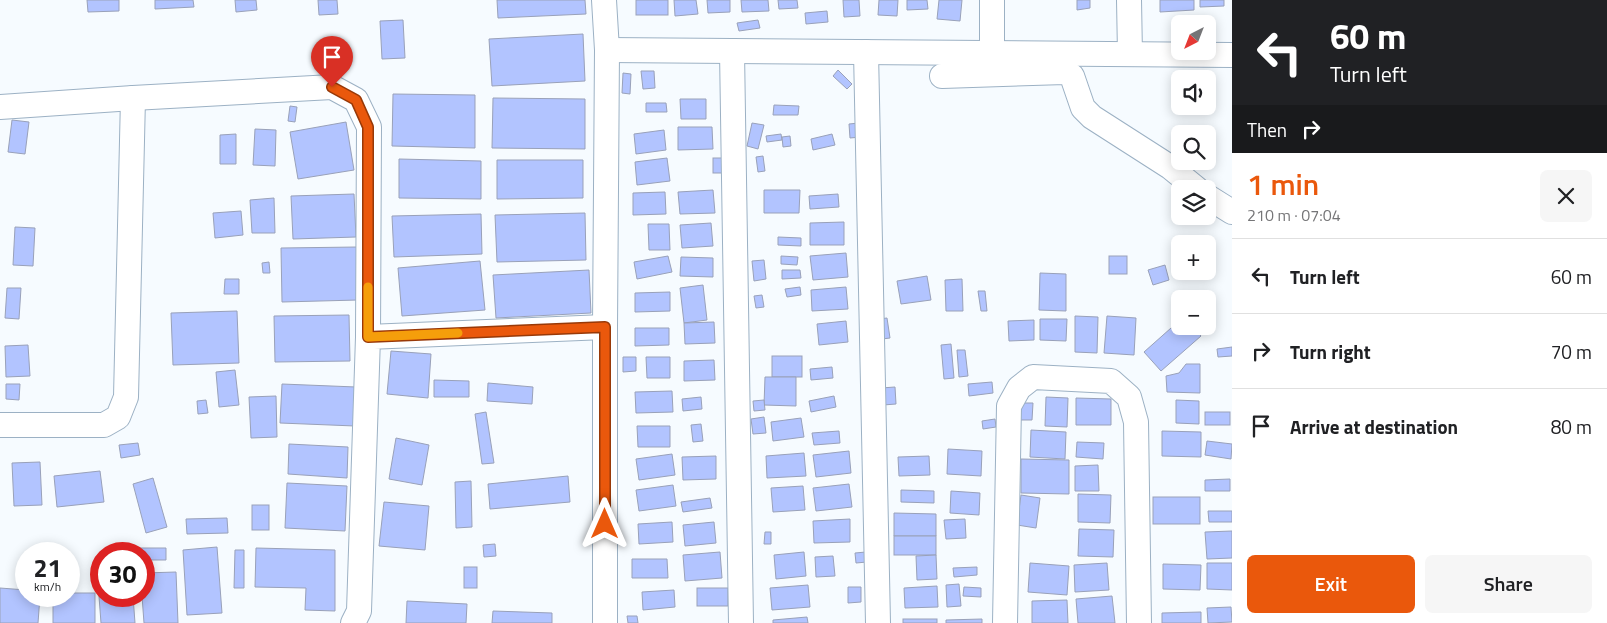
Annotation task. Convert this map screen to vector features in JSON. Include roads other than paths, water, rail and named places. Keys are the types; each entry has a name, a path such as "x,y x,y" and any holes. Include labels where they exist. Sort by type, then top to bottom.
{"street":[{"path":"604,0 607,50 605,327 606,623"},
{"path":"992,0 992,53"},
{"path":"1129,0 1130,54"},
{"path":"607,50 1232,55"},
{"path":"732,51 742,623"},
{"path":"866,52 878,623"},
{"path":"942,76 1065,72 1072,76 1083,108 1092,117 1170,167 1186,180"},
{"path":"0,107 332,87 356,100 368,127 368,337 359,611 353,623"},
{"path":"0,425 104,425 118,417 121,410 126,397 133,98"},
{"path":"1216,202 1232,212"},
{"path":"368,337 605,327"},
{"path":"1005,623 1009,406 1019,388 1033,377 1111,381 1129,397 1136,422 1139,623"}]}
